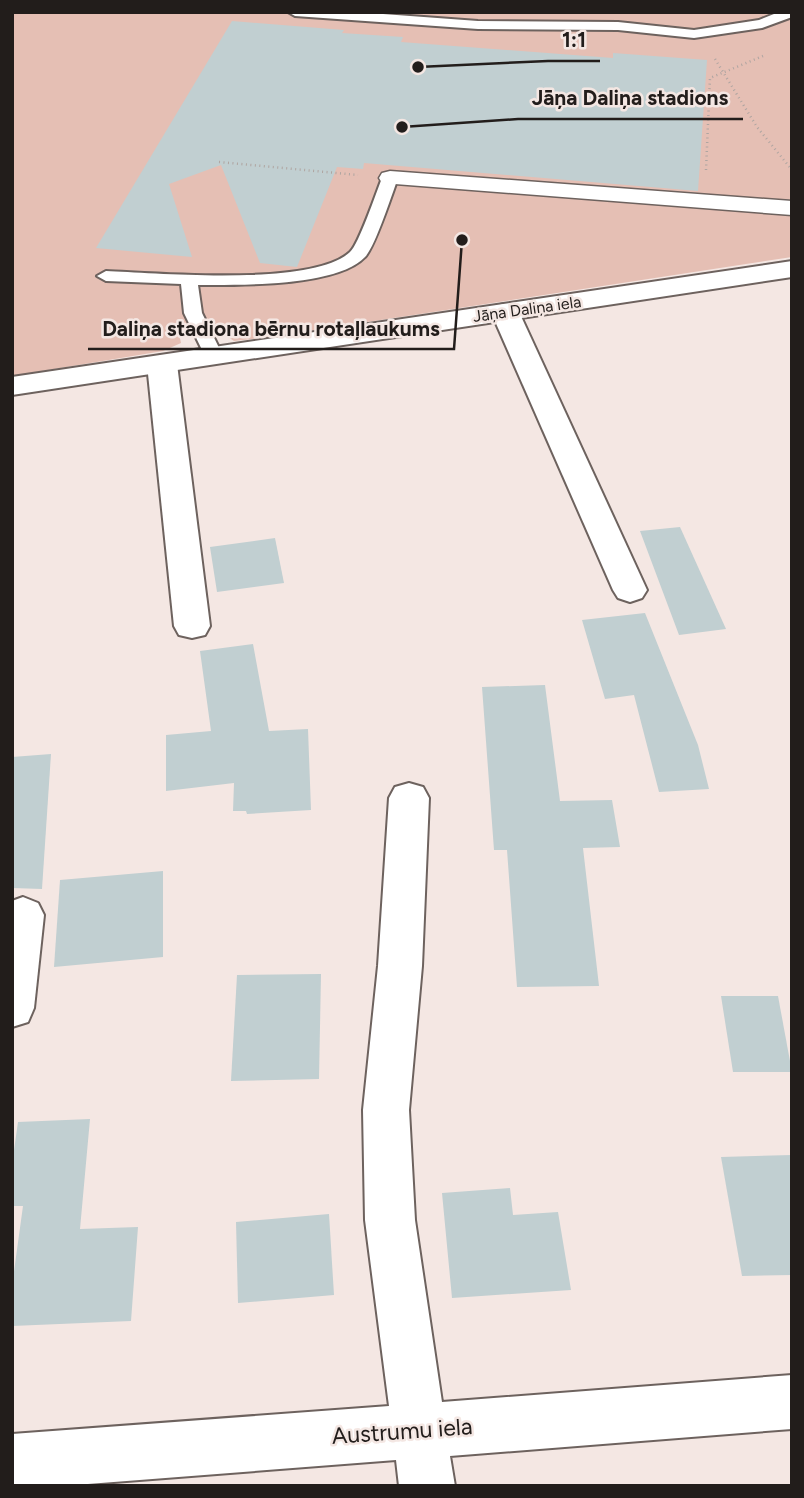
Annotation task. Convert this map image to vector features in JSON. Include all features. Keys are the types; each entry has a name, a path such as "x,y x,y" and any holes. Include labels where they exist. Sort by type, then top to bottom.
{"street":[{"path":"390,178 792,208"},
{"name":"Jāņa Daliņa iela","path":"12,386 792,269"},
{"path":"505,312 630,590"},
{"path":"162,363 192,626"},
{"path":"409,798 400,966 386,1110 390,1220 427,1486"},
{"path":"12,1008 23,915"},
{"name":"Austrumu iela","path":"12,1462 792,1402"}],"lane":[{"path":"295,12 468,25 618,26 694,34 762,24 792,12"},
{"path":"106,276 190,279 318,273 350,262 359,254 390,178"},
{"path":"190,279 193,313 213,354"}],"path":[{"path":"694,34 714,57 757,127 792,170"},
{"path":"704,202 710,78 770,52"},
{"path":"219,162 390,178"}],"shaded area":[{"path":"12,12 792,12 792,257 276,336 234,341 213,327 179,333 181,343 163,351 12,376"}],"building":[{"path":"232,21 403,37 401,42 613,58 613,53 707,60 698,191 364,163 363,169 337,167 297,267 260,263 221,165 169,184 192,257 96,248"},
{"path":"680,527 726,629 679,635 640,531"},
{"path":"275,538 284,583 217,592 210,547"},
{"path":"645,613 698,745 709,789 659,792 634,695 605,699 582,620"},
{"path":"253,644 269,731 308,729 311,810 247,814 246,811 233,811 234,783 166,791 166,735 211,731 200,651"},
{"path":"545,685 560,801 612,800 620,847 583,848 599,986 517,987 507,850 494,850 482,687"},
{"path":"51,754 42,889 12,888 12,757"},
{"path":"163,871 163,957 54,967 60,880"},
{"path":"321,974 319,1079 231,1081 237,975"},
{"path":"721,996 778,996 792,1072 733,1072"},
{"path":"90,1119 80,1229 138,1227 131,1321 12,1326 12,1286 23,1206 12,1206 12,1164 18,1122"},
{"path":"792,1155 792,1275 742,1276 721,1157"},
{"path":"510,1188 513,1215 558,1212 571,1290 452,1298 442,1193"},
{"path":"329,1214 334,1295 238,1303 236,1222"}],"place":[{"name":"1:1","path":"418,67"},
{"name":"Jāņa Daliņa stadions","path":"402,127"},
{"name":"Daliņa stadiona bērnu rotaļlaukums","path":"462,240"}]}
